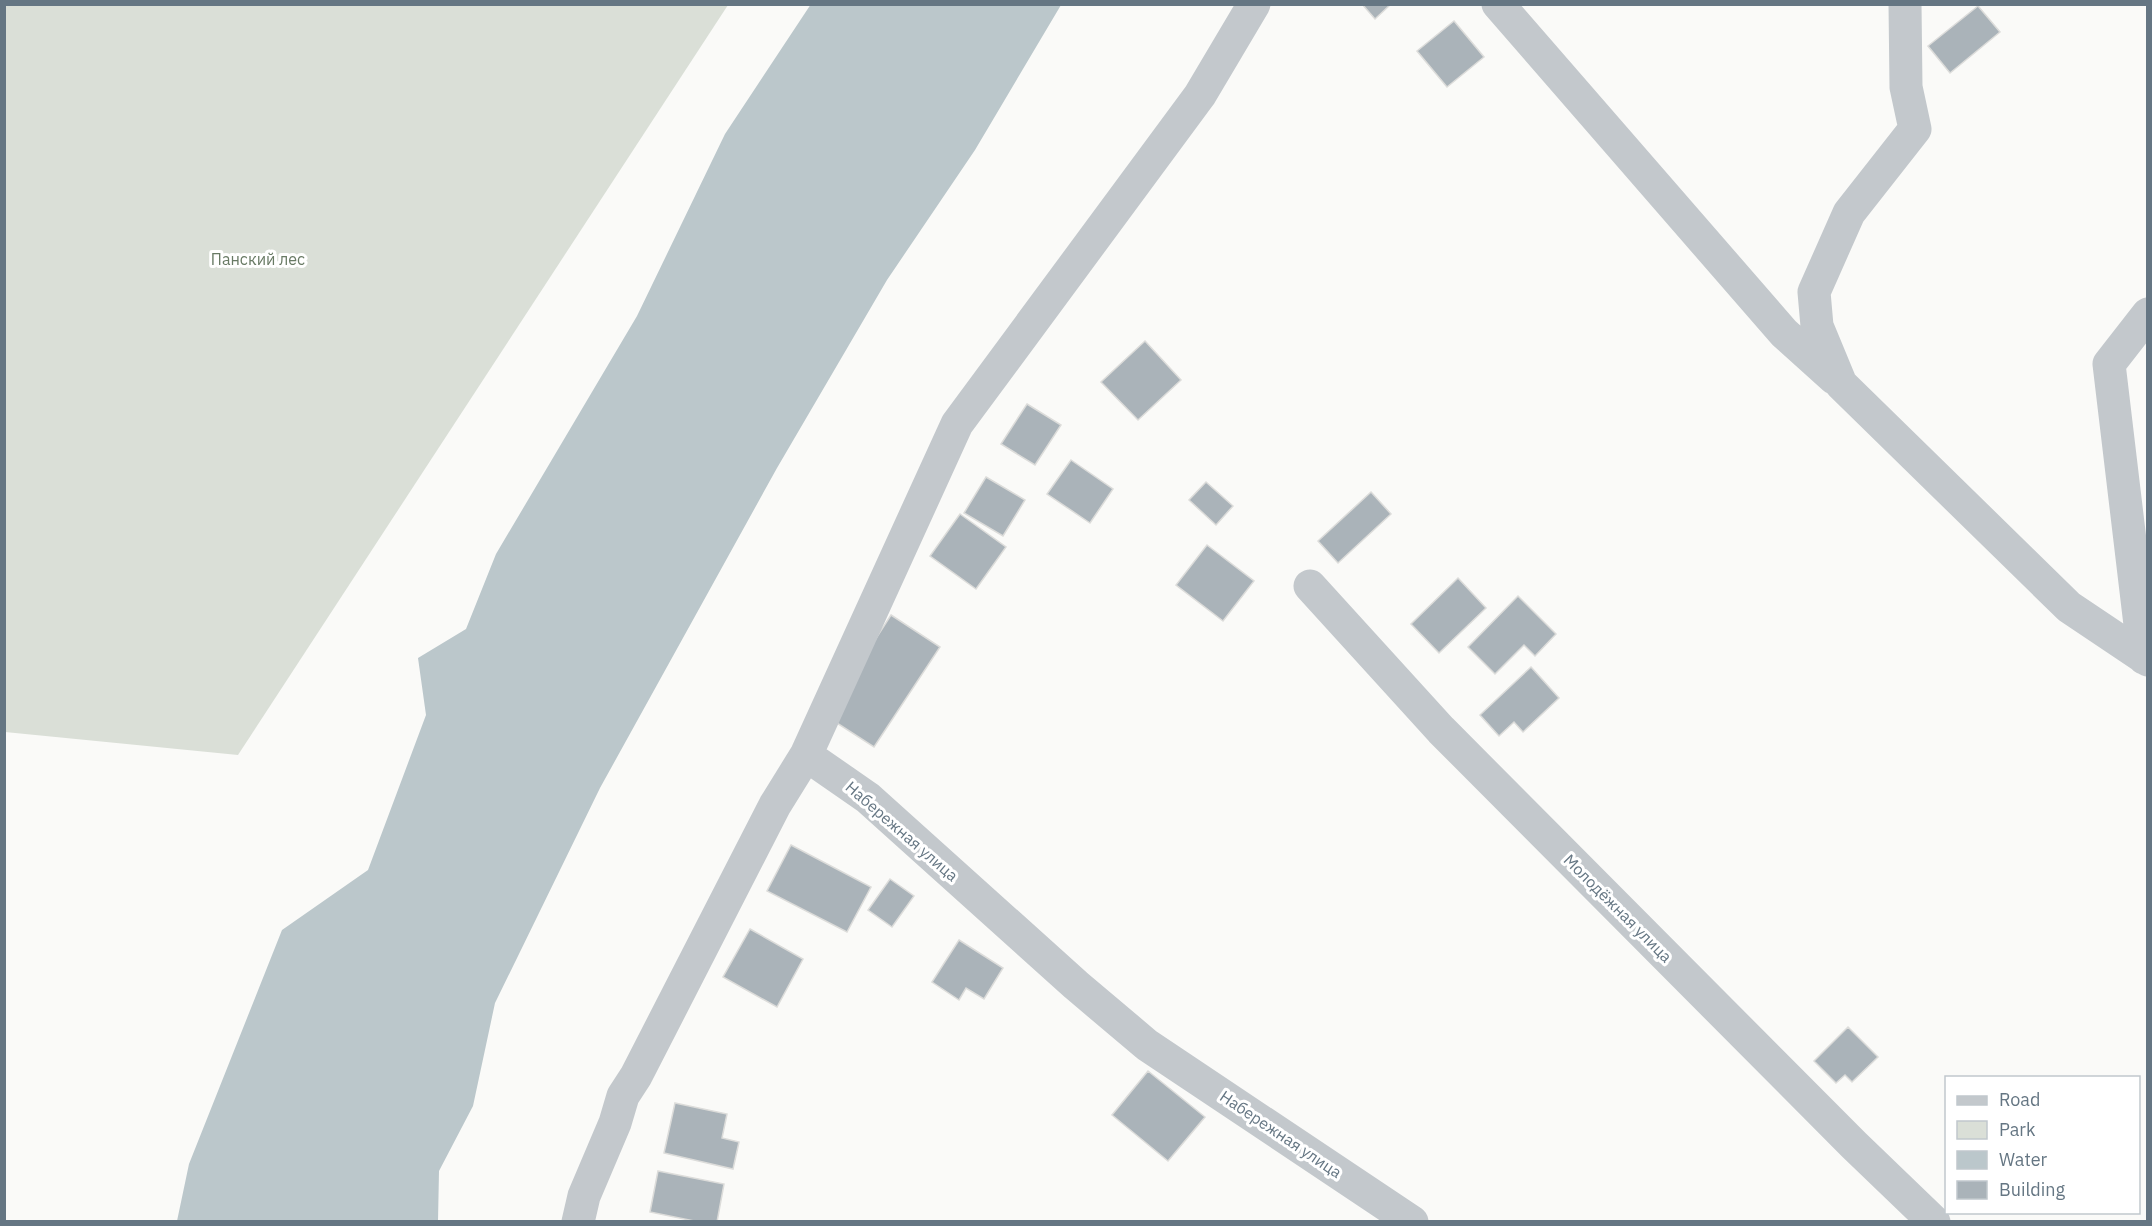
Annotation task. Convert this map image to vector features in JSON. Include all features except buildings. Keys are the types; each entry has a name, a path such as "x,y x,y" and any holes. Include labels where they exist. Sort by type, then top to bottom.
{"street":[{"path":"578,1221 584,1196 615,1123 623,1096 636,1076 775,805 806,755 957,424 1200,95 1254,4"},
{"path":"1498,4 1784,333 1841,384 2069,607 2146,659"},
{"path":"1841,384 1817,327 1814,292 1849,213 1915,129 1906,87 1905,4"},
{"path":"2146,659 2109,364 2148,314"},
{"name":"Молодёжная улица","path":"1310,586 1450,739 1854,1146 1934,1221"},
{"name":"Набережная улица","path":"806,755 868,798 1076,985 1147,1045 1412,1221"}],"green space":[{"name":"Панский лес","path":"4,5 728,5 238,755 5,732"}],"water":[{"path":"811,4 1061,5 975,150 887,280 777,468 600,788 495,1003 473,1106 439,1171 438,1221 177,1221 189,1164 282,930 368,870 426,715 418,658 466,629 496,554 637,316 725,134"}]}
